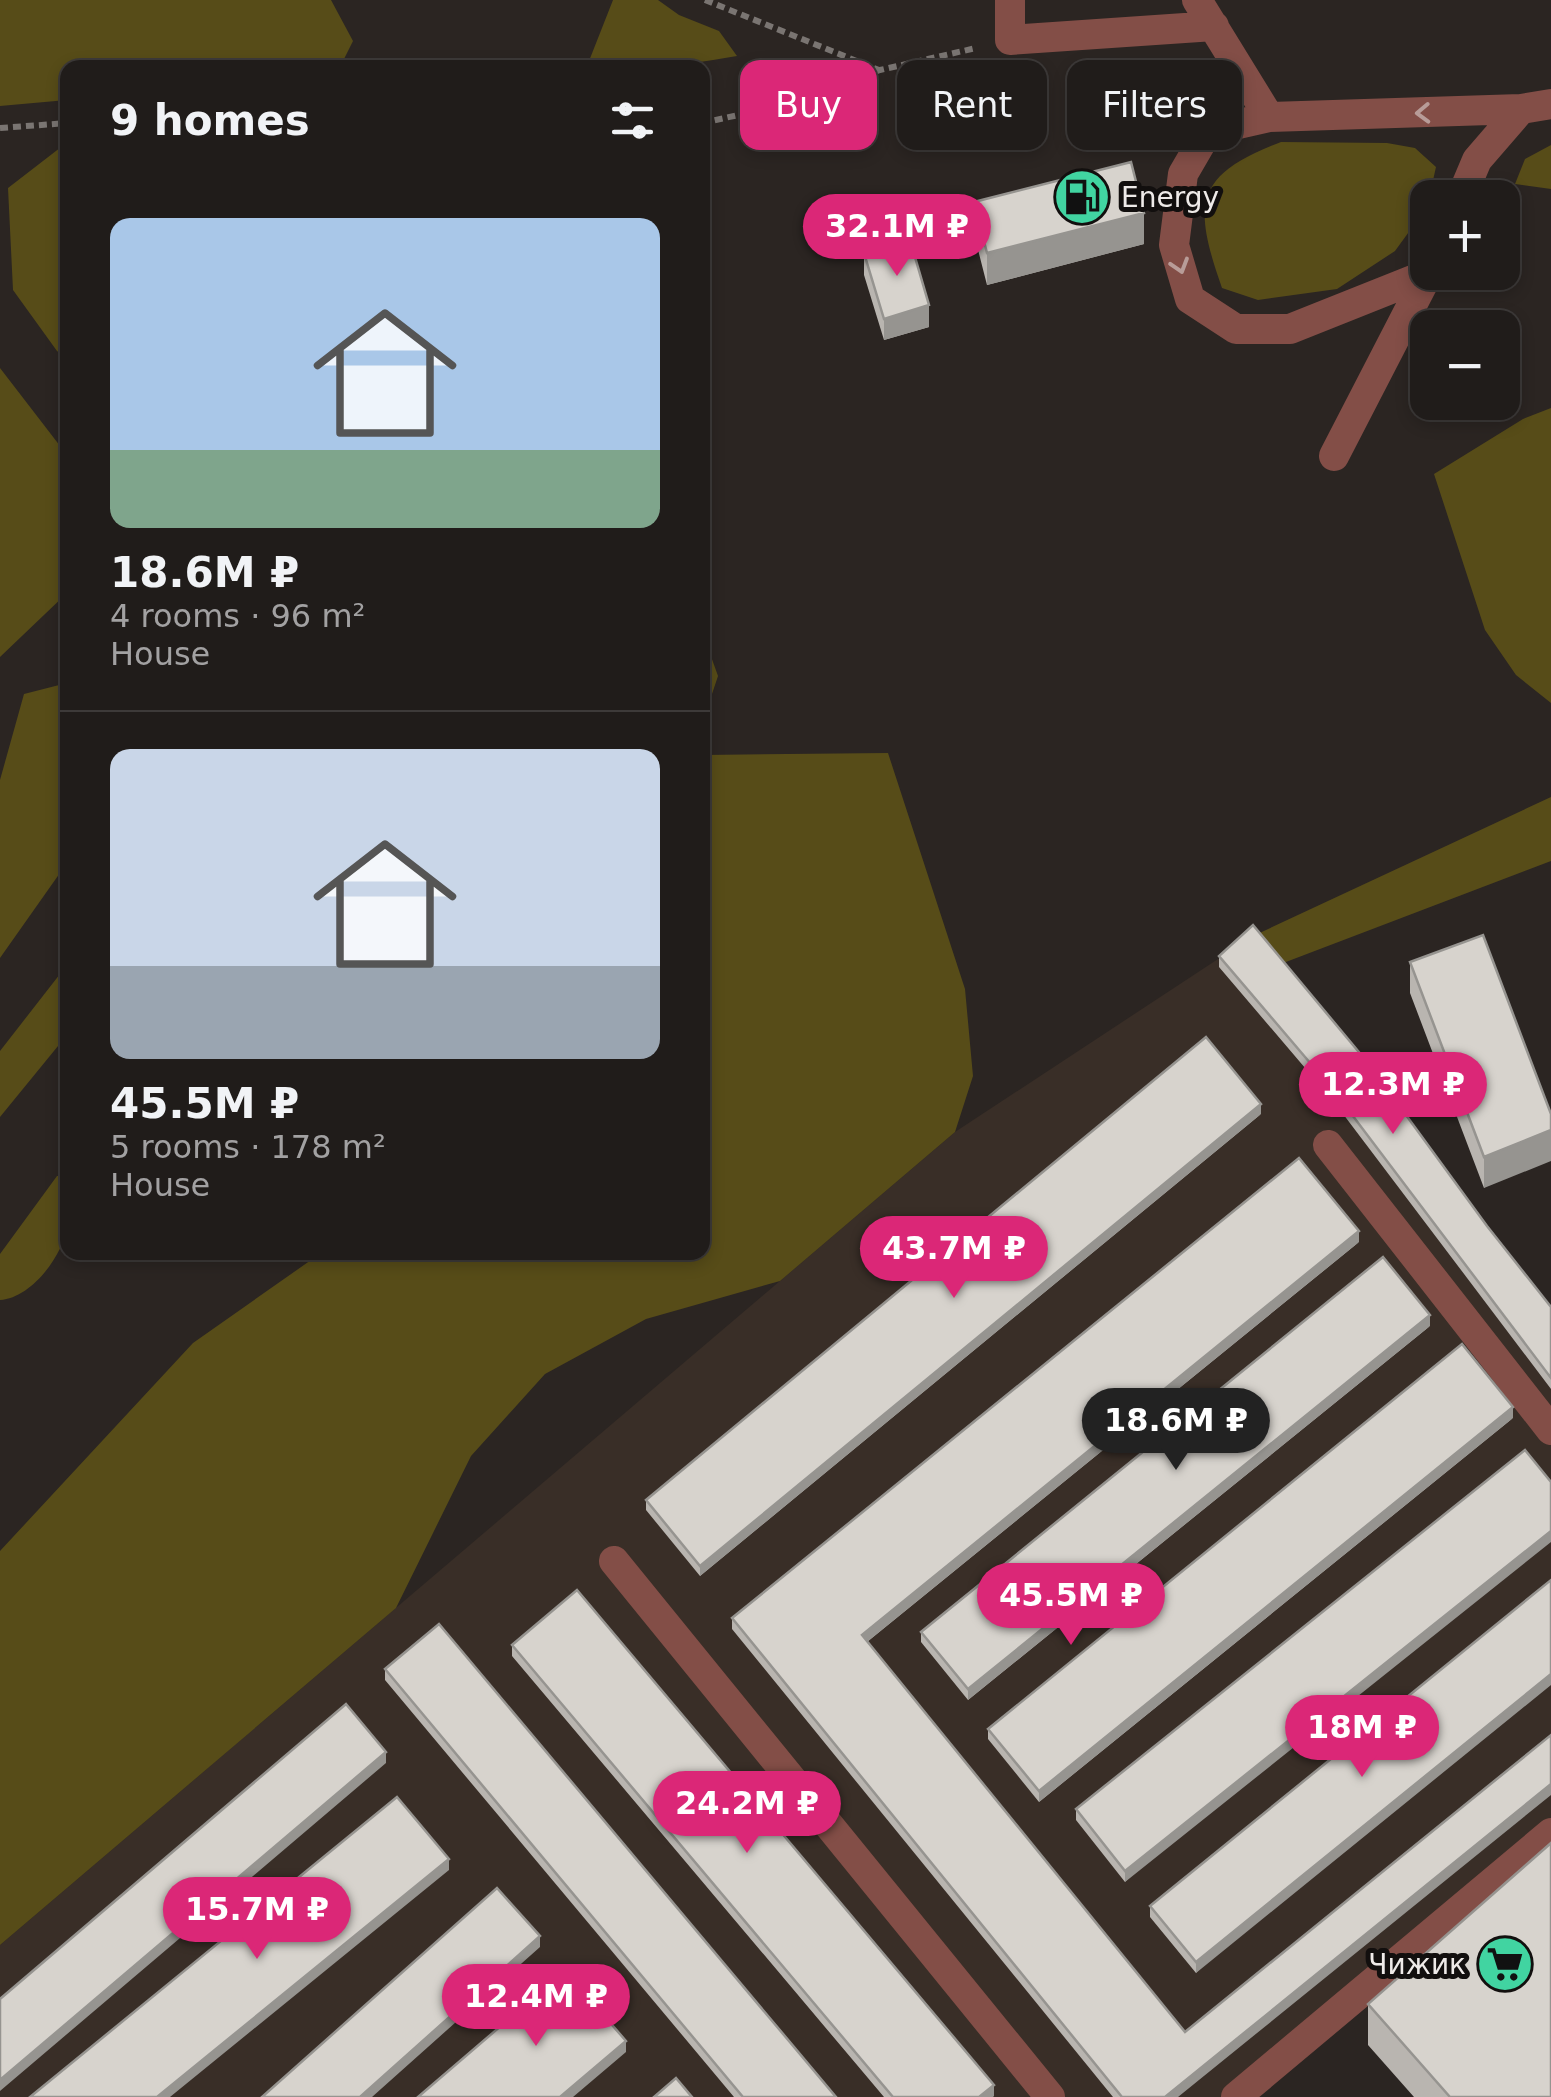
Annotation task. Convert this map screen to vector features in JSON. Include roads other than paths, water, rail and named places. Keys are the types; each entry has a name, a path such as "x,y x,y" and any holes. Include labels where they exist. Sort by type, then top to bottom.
{"lane":[{"path":"1010,0 1010,40 1214,26"},
{"path":"1197,0 1269,117"},
{"path":"1410,281 1290,328 1236,329 1190,299 1174,245 1183,174 1208,131 1269,117 1536,107"},
{"path":"1469,180 1477,160 1536,107"},
{"path":"1334,456 1420,290"},
{"path":"1328,1145 1551,1430"},
{"path":"614,1561 1050,2097"},
{"path":"1236,2097 1551,1833"}],"place":[{"name":"Energy","path":"1082,197"},
{"name":"Чижик","path":"1505,1964"}]}
